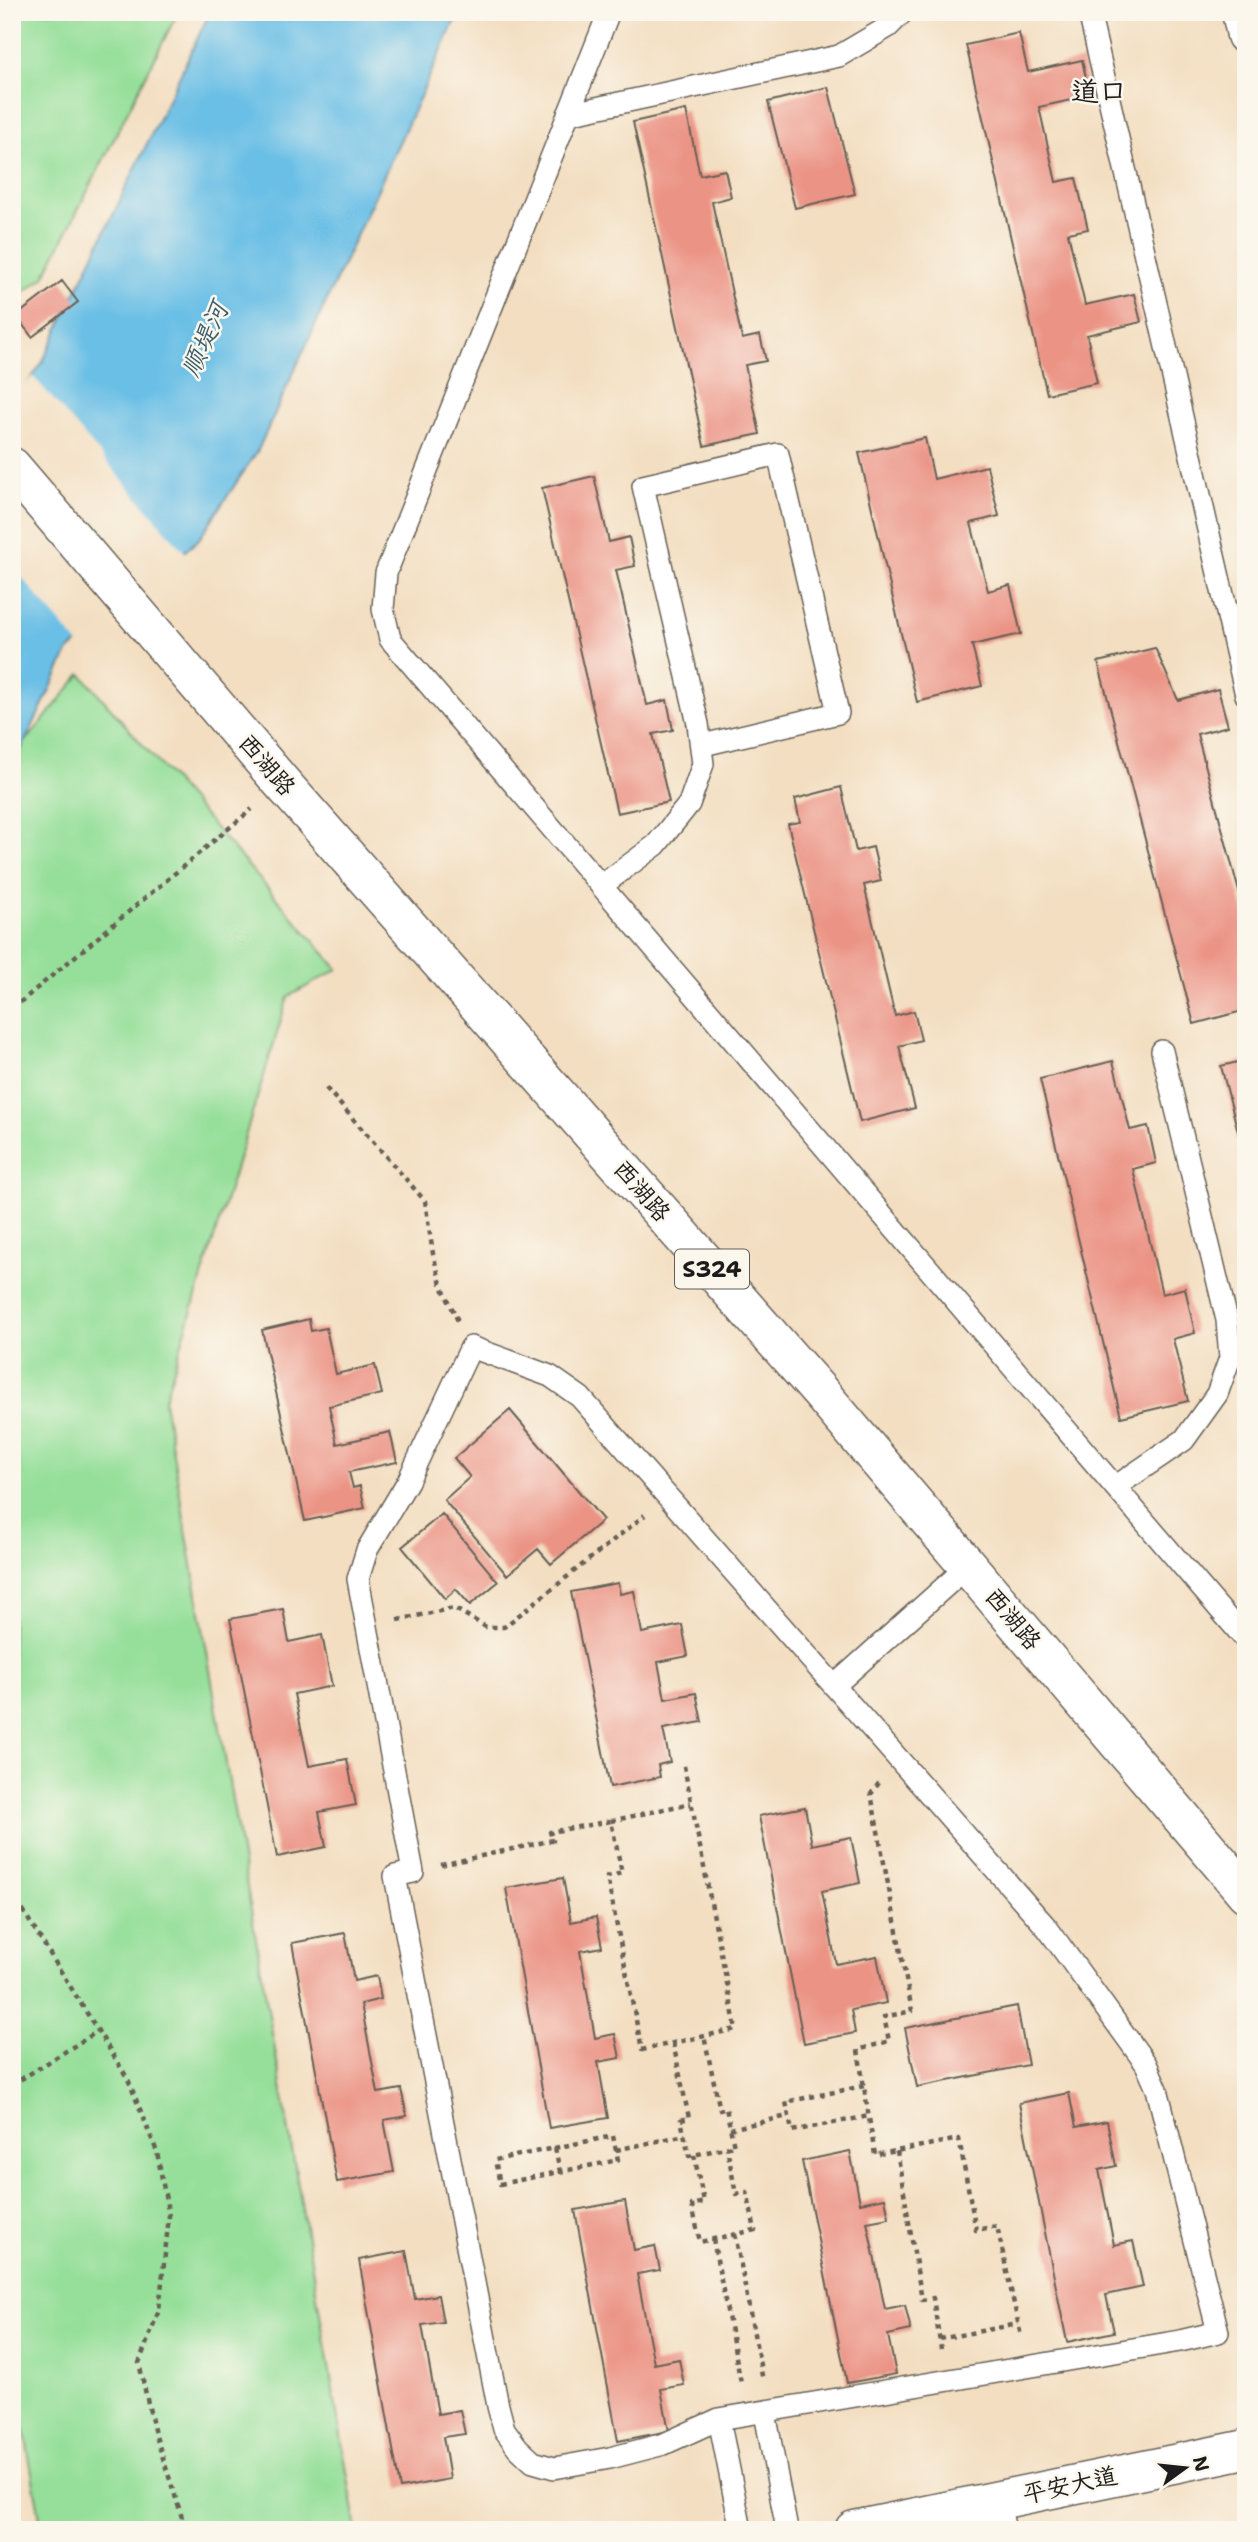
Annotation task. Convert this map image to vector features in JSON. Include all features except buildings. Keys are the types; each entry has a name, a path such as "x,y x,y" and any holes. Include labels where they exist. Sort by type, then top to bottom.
{"main road":[{"path":"1241,12 1246,35"},
{"name":"西湖路","path":"12,467 282,783 819,1391 1246,1892"},
{"name":"平安大道","path":"854,2530 1002,2515 1246,2449"}],"lane":[{"path":"609,12 386,573 383,610 390,639 1246,1640"},
{"path":"568,114 839,56 888,27 903,12"},
{"path":"1089,12 1246,695"},
{"path":"601,886 656,845 689,804 703,764 698,724 643,486 778,454 838,713 703,746"},
{"path":"1115,1486 1184,1440 1217,1394 1230,1358 1227,1320 1162,1051"},
{"path":"471,1347 550,1376 580,1397 1048,1929 1146,2064 1157,2089 1218,2332 1027,2368 719,2420 664,2444 610,2458 554,2468 533,2462 518,2448 505,2429 498,2406 395,1876 413,1872 358,1579 367,1550 408,1482 471,1347"},
{"path":"834,1686 968,1566"},
{"path":"760,2413 787,2530"},
{"path":"719,2420 741,2530"}],"path":[{"path":"12,1009 282,783"},
{"path":"326,1088 425,1201 433,1254 441,1284 471,1347"},
{"path":"367,1627 454,1608 486,1627 504,1627 668,1497"},
{"path":"897,1758 871,1794 912,2011 884,2017 889,2042 858,2050 876,2155 959,2139 976,2230 998,2226 1027,2368"},
{"path":"611,1821 622,1873 607,1877 642,2050 736,2029 683,1761"},
{"path":"413,1872 553,1840 550,1832 691,1803"},
{"path":"12,1893 128,2079 157,2152 169,2216 159,2310 139,2363 154,2430 186,2530"},
{"path":"12,2085 98,2031"},
{"path":"673,2043 688,2118 681,2120 689,2156 727,2148 734,2146 726,2108 720,2110 704,2036"},
{"path":"864,2087 786,2102 788,2116 792,2131 869,2116"},
{"path":"730,2129 788,2116"},
{"path":"615,2150 685,2135"},
{"path":"613,2136 618,2160 500,2185 495,2160 555,2148 613,2136"},
{"path":"555,2148 560,2172"},
{"path":"694,2155 704,2202 692,2205 700,2242 755,2230 747,2192 736,2194 727,2148"},
{"path":"897,2151 922,2300 933,2298 946,2381"},
{"path":"735,2234 760,2413"},
{"path":"713,2239 760,2413"},
{"path":"939,2339 1018,2324"}],"green space":[{"path":"12,12 178,12 44,277 12,301"},
{"path":"81,674 338,969 288,997 164,1401 357,2530 42,2530 12,2360 12,758"}],"water":[{"name":"顺堤河","path":"210,12 459,12 258,450 199,539 68,652 20,752 12,761 12,405 42,363"}],"pier":[{"path":"33,376 187,555 80,646 12,566 12,399"}],"district":[{"name":"道口","path":"1099,91"}]}
